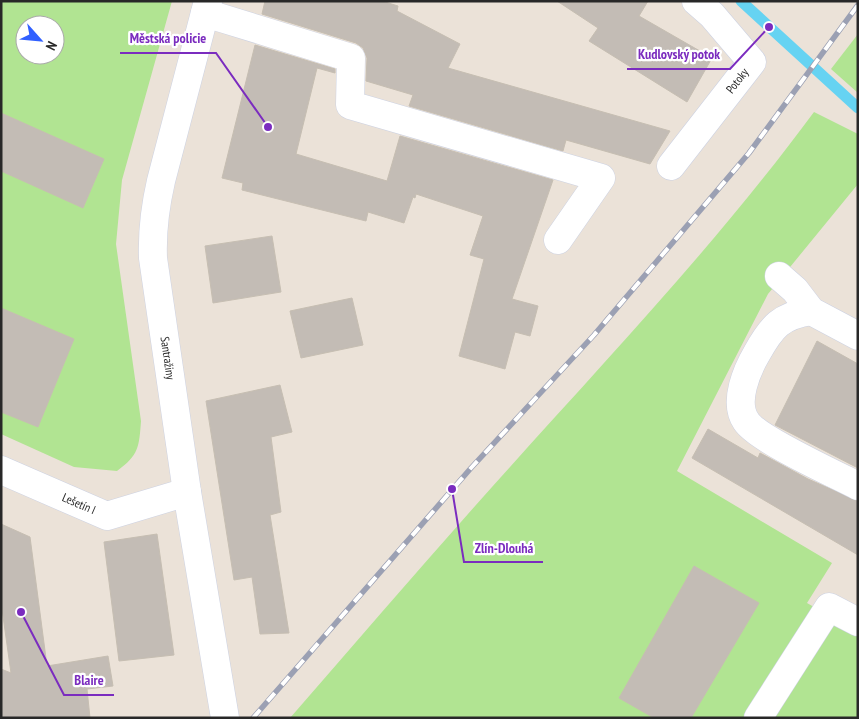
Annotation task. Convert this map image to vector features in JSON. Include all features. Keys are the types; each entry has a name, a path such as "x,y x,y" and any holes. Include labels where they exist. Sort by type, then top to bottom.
{"street":[{"name":"Potoky","path":"671,166 752,62 712,15 696,1"},
{"path":"207,7 351,58 350,105 601,178 558,240"},
{"name":"Santražiny","path":"207,7 154,210 152,236 153,258 187,492 225,718"},
{"path":"779,276 795,290 811,311 858,336"},
{"path":"811,311 791,314 766,336 745,379 741,404 746,421 760,434 858,486"},
{"name":"Lešetín I","path":"1,470 107,516 187,492"},
{"path":"758,718 829,607 858,622"}],"green space":[{"path":"1,1 172,1 122,180 116,244 141,421 140,438 134,455 117,471 74,467 1,434"},
{"path":"858,34 858,93 831,69"},
{"path":"814,112 858,134 858,184 768,294 677,471 832,563 807,603 858,632 858,718 290,718 698,257 777,161"}],"building":[{"path":"265,1 382,1 398,6 397,11 460,44 448,68 670,131 650,164 566,140 563,151 409,106 413,95 366,81 367,58 363,48 356,43 262,14"},
{"path":"557,1 648,1 639,16 712,58 687,102 589,41 598,28"},
{"path":"255,45 335,69 335,73 317,68 296,154 387,181 400,136 553,180 512,299 538,306 530,336 515,332 505,369 459,356 484,259 470,255 483,216 416,194 415,198 413,197 404,223 368,212 366,221 242,190 243,183 222,178"},
{"path":"1,113 104,159 83,208 1,171"},
{"path":"272,236 281,292 213,303 205,246"},
{"path":"352,298 363,345 301,358 290,311"},
{"path":"1,308 74,339 38,427 1,412"},
{"path":"817,341 858,364 858,468 775,425"},
{"path":"280,385 292,432 271,437 281,512 270,515 289,633 260,634 252,577 234,580 206,401"},
{"path":"708,429 758,458 760,453 808,479 858,501 858,555 692,458"},
{"path":"1,524 30,537 47,666 108,656 113,686 87,689 90,718 1,718 1,669 11,673 1,602"},
{"path":"157,534 174,655 119,661 104,542"},
{"path":"694,566 759,603 691,718 654,718 619,698"}],"waterway":[{"path":"741,1 858,108"}],"railway":[{"path":"253,718 471,468 594,335 749,153 858,5"}],"place":[{"name":"Kudlovský potok","path":"769,27"},
{"name":"Městská policie","path":"268,127"},
{"name":"Zlín-Dlouhá","path":"452,489"},
{"name":"Blaire","path":"21,612"}]}
